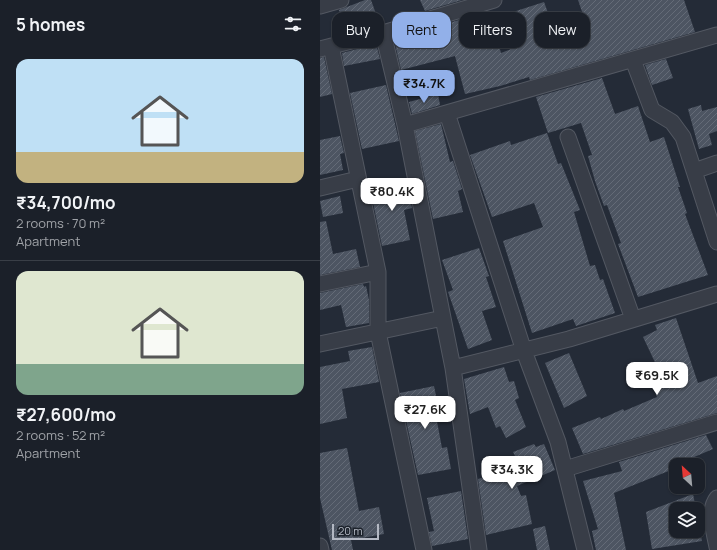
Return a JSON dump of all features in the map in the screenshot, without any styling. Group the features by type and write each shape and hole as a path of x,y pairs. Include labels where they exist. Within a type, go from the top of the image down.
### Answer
{"street":[{"path":"320,6 341,0"},
{"path":"384,33 494,0"},
{"path":"405,125 717,35"},
{"path":"384,37 405,125 453,368 480,550"},
{"path":"325,48 358,179 378,272 378,332 424,550"},
{"path":"632,60 652,110 672,122 678,128 694,170 717,242"},
{"path":"447,113 524,351 558,442 585,550"},
{"path":"568,137 633,319"},
{"path":"694,170 717,163"},
{"path":"320,188 358,179"},
{"path":"320,284 378,272"},
{"path":"453,368 570,339 717,294"},
{"path":"320,344 443,318"},
{"path":"565,469 717,422"},
{"path":"717,498 712,504 711,511 717,547"},
{"path":"320,546 321,550"}],"building":[{"path":"365,0 371,0 375,12 340,12 339,10"},
{"path":"420,0 462,0 425,11"},
{"path":"578,0 684,0 695,32 530,80 529,77 500,86 465,94 455,56 401,70 396,48 451,48 451,22 459,20 459,48 500,48 501,53 514,48 526,48 526,12 513,12 544,2 548,12 534,12 534,48 590,48 590,12 582,12"},
{"path":"361,48 377,48 380,59 344,66 342,53"},
{"path":"324,57 332,94 320,97 320,58"},
{"path":"666,59 673,78 652,85 645,65"},
{"path":"602,78 615,114 638,106 650,142 664,137 680,187 678,187 687,213 685,214 708,275 638,297 618,244 621,243 607,205 604,206 595,181 588,156 592,155 581,123 548,133 536,97"},
{"path":"386,85 399,141 362,149 350,93"},
{"path":"438,94 440,105 412,114 409,102"},
{"path":"701,105 702,111 717,107 717,131 709,134 712,145 699,149 688,109"},
{"path":"441,124 450,162 453,161 462,189 458,191 463,212 433,219 415,131"},
{"path":"547,133 558,164 561,163 580,210 574,212 590,266 595,265 600,280 603,279 615,313 576,326 573,319 532,333 503,241 543,227 534,203 492,217 470,155 510,141 511,145"},
{"path":"340,136 344,153 340,154 343,170 320,175 320,140"},
{"path":"407,180 412,208 404,210 410,240 382,246 370,188"},
{"path":"340,196 343,213 323,217 320,201"},
{"path":"326,221 333,254 356,249 360,267 320,275 320,222"},
{"path":"479,248 489,276 486,277 496,307 482,311 492,340 468,349 448,292 453,290 442,260"},
{"path":"363,284 364,287 366,286 369,300 369,323 346,327 341,305 320,310 320,293"},
{"path":"676,318 698,383 717,376 717,413 583,454 572,428 600,417 601,419 623,409 624,411 657,397 650,379 661,375 643,337 657,330 655,325"},
{"path":"372,347 379,382 342,389 347,418 320,424 320,367 350,361 348,351"},
{"path":"569,353 587,396 564,408 545,363"},
{"path":"504,367 509,382 514,381 519,398 515,400 526,427 506,438 500,426 496,428 488,407 470,414 464,379"},
{"path":"434,386 440,415 436,416 442,448 447,447 451,469 418,475 400,393"},
{"path":"706,435 713,449 692,458 669,458 669,471 614,493 626,550 596,550 592,531 598,529 583,481 622,471 619,462"},
{"path":"534,444 536,447 544,444 555,470 517,486 521,496 526,495 532,524 486,535 478,479 513,468 509,459 515,456 513,452"},
{"path":"347,448 359,511 379,507 384,534 351,540 353,550 332,550 320,498 320,453"},
{"path":"461,491 468,539 432,546 429,532 434,531 427,498"},
{"path":"693,494 695,502 672,502"},
{"path":"669,503 669,538 701,538 702,541 652,549 646,512"},
{"path":"545,526 550,550 537,550 533,529"}]}
